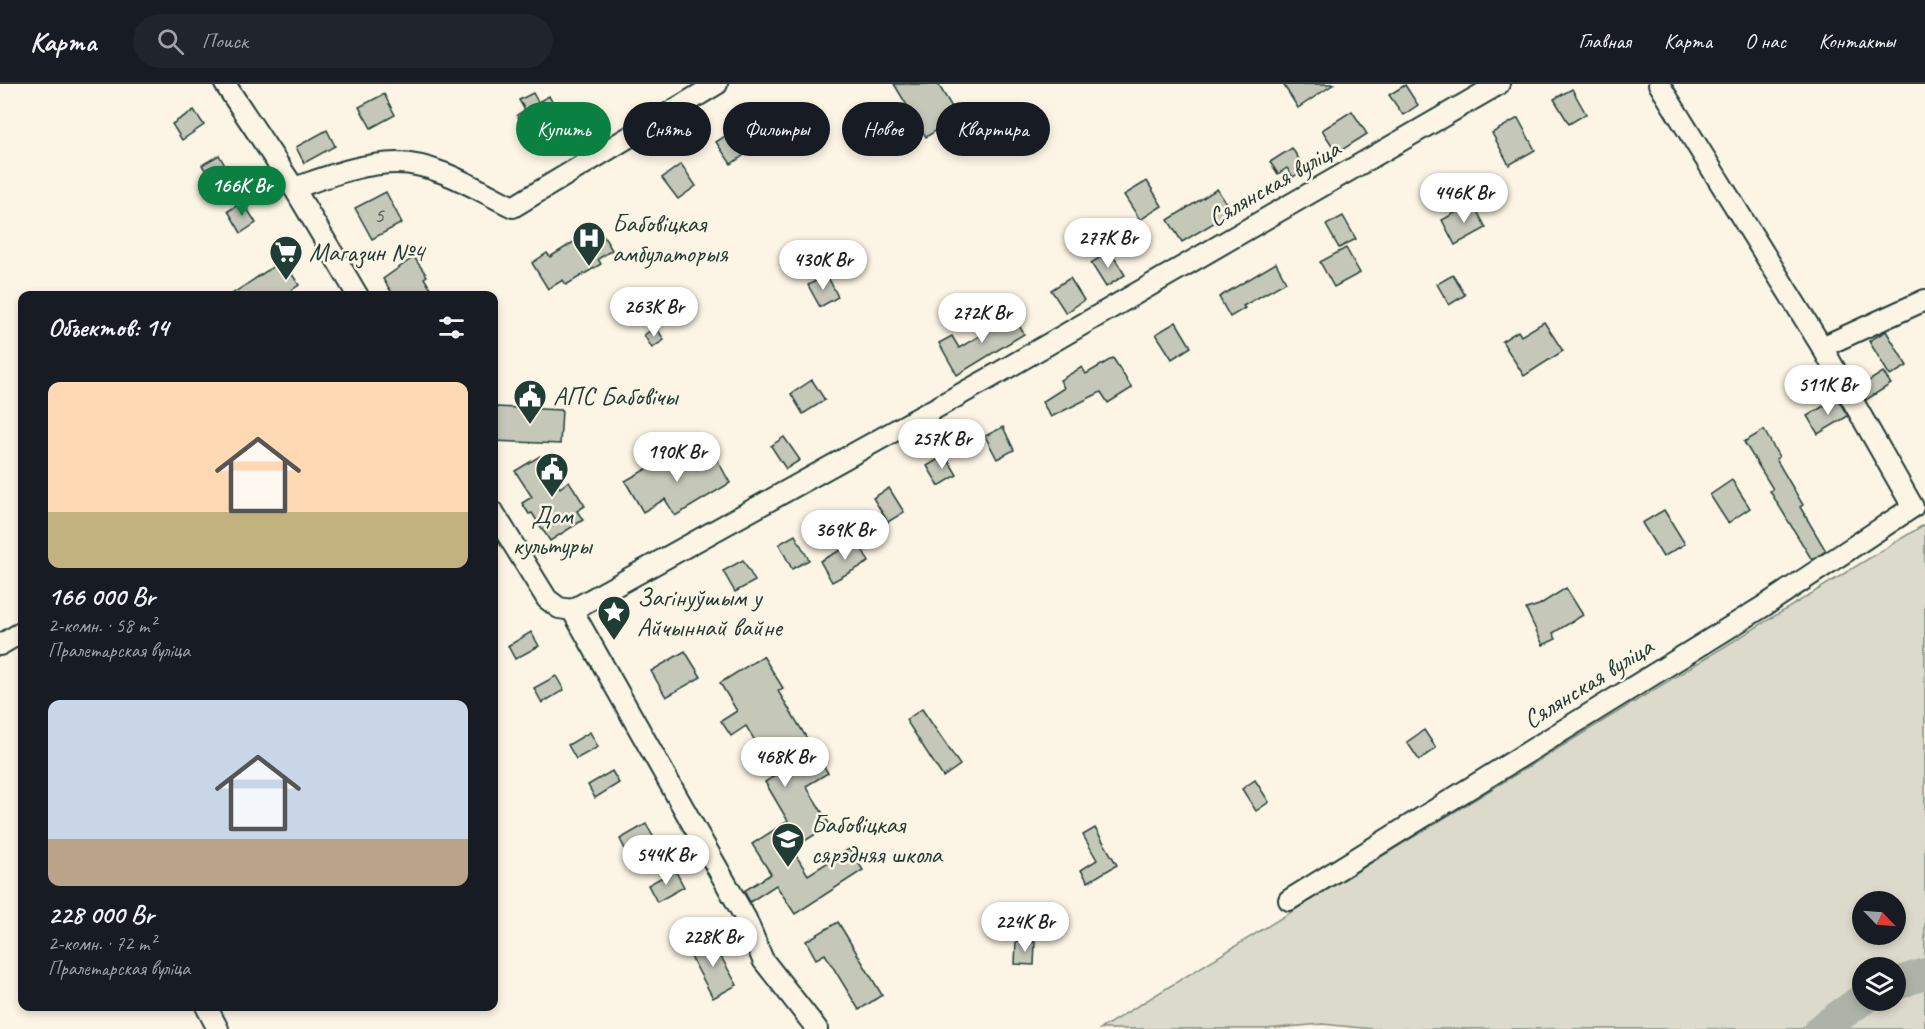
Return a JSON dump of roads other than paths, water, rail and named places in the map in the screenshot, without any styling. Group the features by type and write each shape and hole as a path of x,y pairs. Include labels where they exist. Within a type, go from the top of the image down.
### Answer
{"street":[{"path":"225,84 294,188 355,291"},
{"path":"294,188 349,169 398,163 432,170 513,207 717,84"},
{"name":"Сялянская вуліца","path":"572,610 988,379 1500,84"},
{"path":"1659,84 1822,347 1925,300"},
{"name":"Сялянская вуліца","path":"1289,900 1764,606 1914,507 1822,347"},
{"path":"498,519 547,599 559,608 572,610 746,919 763,960 817,1029"},
{"path":"0,645 18,634"},
{"path":"209,1011 218,1029"}],"waterway":[{"path":"1906,980 1925,974"},
{"path":"1821,1029 1852,1007"}],"place":[{"name":"Бабовіцкая амбулаторыя","path":"589,267"},
{"name":"Магазин №4","path":"286,281"},
{"name":"АПС Бабовічы","path":"530,425"},
{"name":"Дом культуры","path":"552,498"},
{"name":"Загінуўшым у Айчыннай вайне","path":"614,641"},
{"name":"Бабовіцкая сярэдняя школа","path":"788,868"}]}
